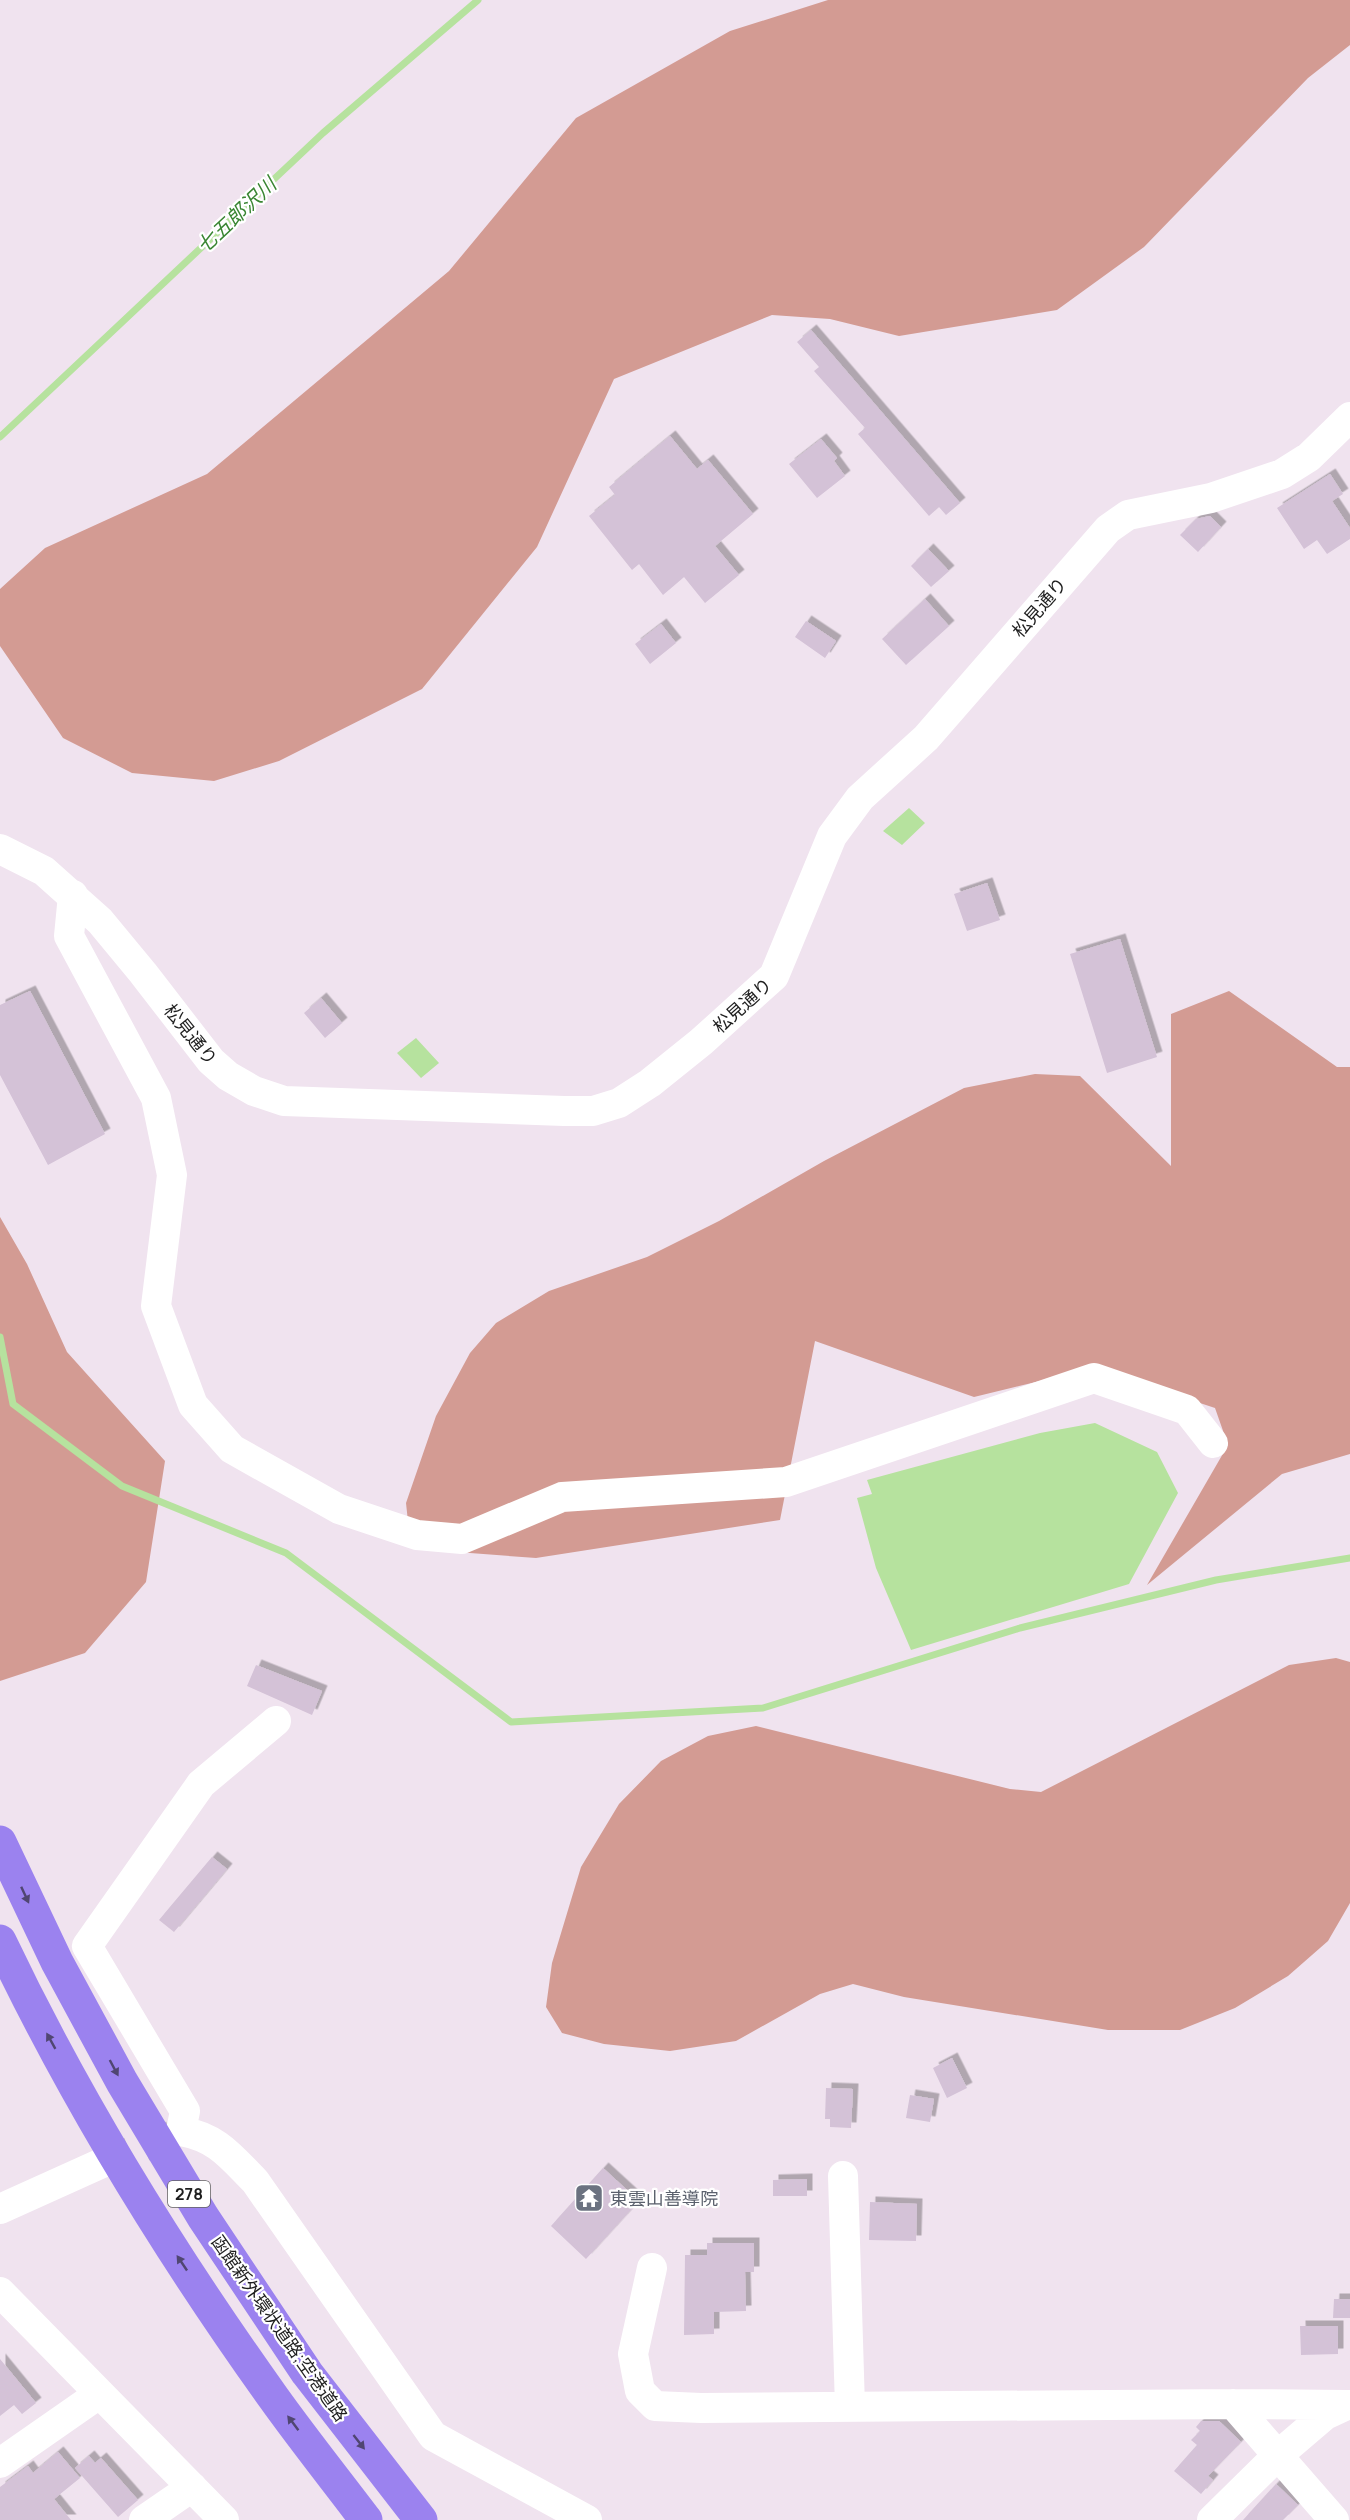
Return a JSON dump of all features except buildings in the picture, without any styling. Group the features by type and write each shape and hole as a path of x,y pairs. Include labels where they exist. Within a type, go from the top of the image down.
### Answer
{"highway":[{"name":"函館新外環状道路;空港道路","path":"0,1842 57,1962 122,2082 203,2217 307,2373 421,2520"},
{"name":"278","path":"0,1941 20,1984 87,2107 168,2242 273,2398 366,2520"}],"street":[{"name":"松見通り","path":"0,849 44,871 73,895 100,921 143,972 211,1061 228,1076 254,1091 284,1101 564,1111 592,1111 619,1103 650,1083 692,1049 774,976 832,836 860,798 926,738 1108,529 1128,515 1211,498 1282,474 1309,457 1350,417"},
{"path":"73,895 69,936 156,1098 172,1176 156,1306 193,1405 232,1449 339,1509 417,1535 462,1539 562,1497 786,1482 1094,1378 1187,1410 1213,1443"},
{"path":"276,1721 201,1785 87,1946 185,2111 181,2132 201,2135 221,2147 255,2181 433,2436 587,2520"},
{"path":"0,2209 102,2163"},
{"path":"843,2176 850,2407"},
{"path":"652,2268 633,2354 640,2391 656,2406 701,2408 1349,2405"},
{"path":"0,2292 224,2520"},
{"path":"0,2463 99,2394"},
{"path":"1233,2404 1334,2520"},
{"path":"1212,2520 1277,2456 1325,2415 1349,2405"},
{"path":"144,2520 192,2487"}],"shaded area":[{"path":"828,0 1350,0 1350,45 1308,78 1144,247 1057,310 899,336 830,319 772,315 614,379 537,547 422,689 279,761 214,781 132,773 63,738 0,646 0,589 45,548 207,474 449,271 576,118 730,31"},
{"path":"909,808 925,823 902,845 883,831"},
{"path":"1229,991 1337,1067 1350,1067 1350,1454 1282,1474 1147,1585 1228,1445 1215,1408 1094,1368 974,1397 815,1341 780,1520 536,1558 430,1550 410,1540 406,1503 436,1416 470,1353 496,1323 549,1291 647,1257 719,1221 824,1161 964,1088 1035,1074 1080,1076 1171,1166 1171,1014"},
{"path":"416,1038 439,1063 421,1078 397,1053"},
{"path":"0,1217 27,1264 67,1352 165,1461 146,1582 85,1653 0,1681"},
{"path":"1095,1423 1157,1452 1178,1493 1129,1584 911,1650 876,1568 857,1498 872,1494 867,1480 1040,1433"},
{"path":"1336,1658 1350,1662 1350,1903 1328,1941 1288,1976 1235,2008 1180,2030 1108,2030 904,1997 853,1984 820,1994 736,2041 670,2051 604,2044 562,2033 546,2007 552,1963 581,1867 619,1804 661,1761 708,1736 756,1726 1010,1789 1041,1792 1289,1665"}],"waterway":[{"name":"七五郎沢川","path":"0,437 323,133 478,0"},
{"path":"0,1337 13,1404 122,1486 286,1553 511,1722 763,1708 1020,1628 1216,1580 1350,1558"}],"tunnel":[{"path":"102,2163 178,2133"}],"place":[{"name":"東雲山善導院","path":"589,2198"}]}
